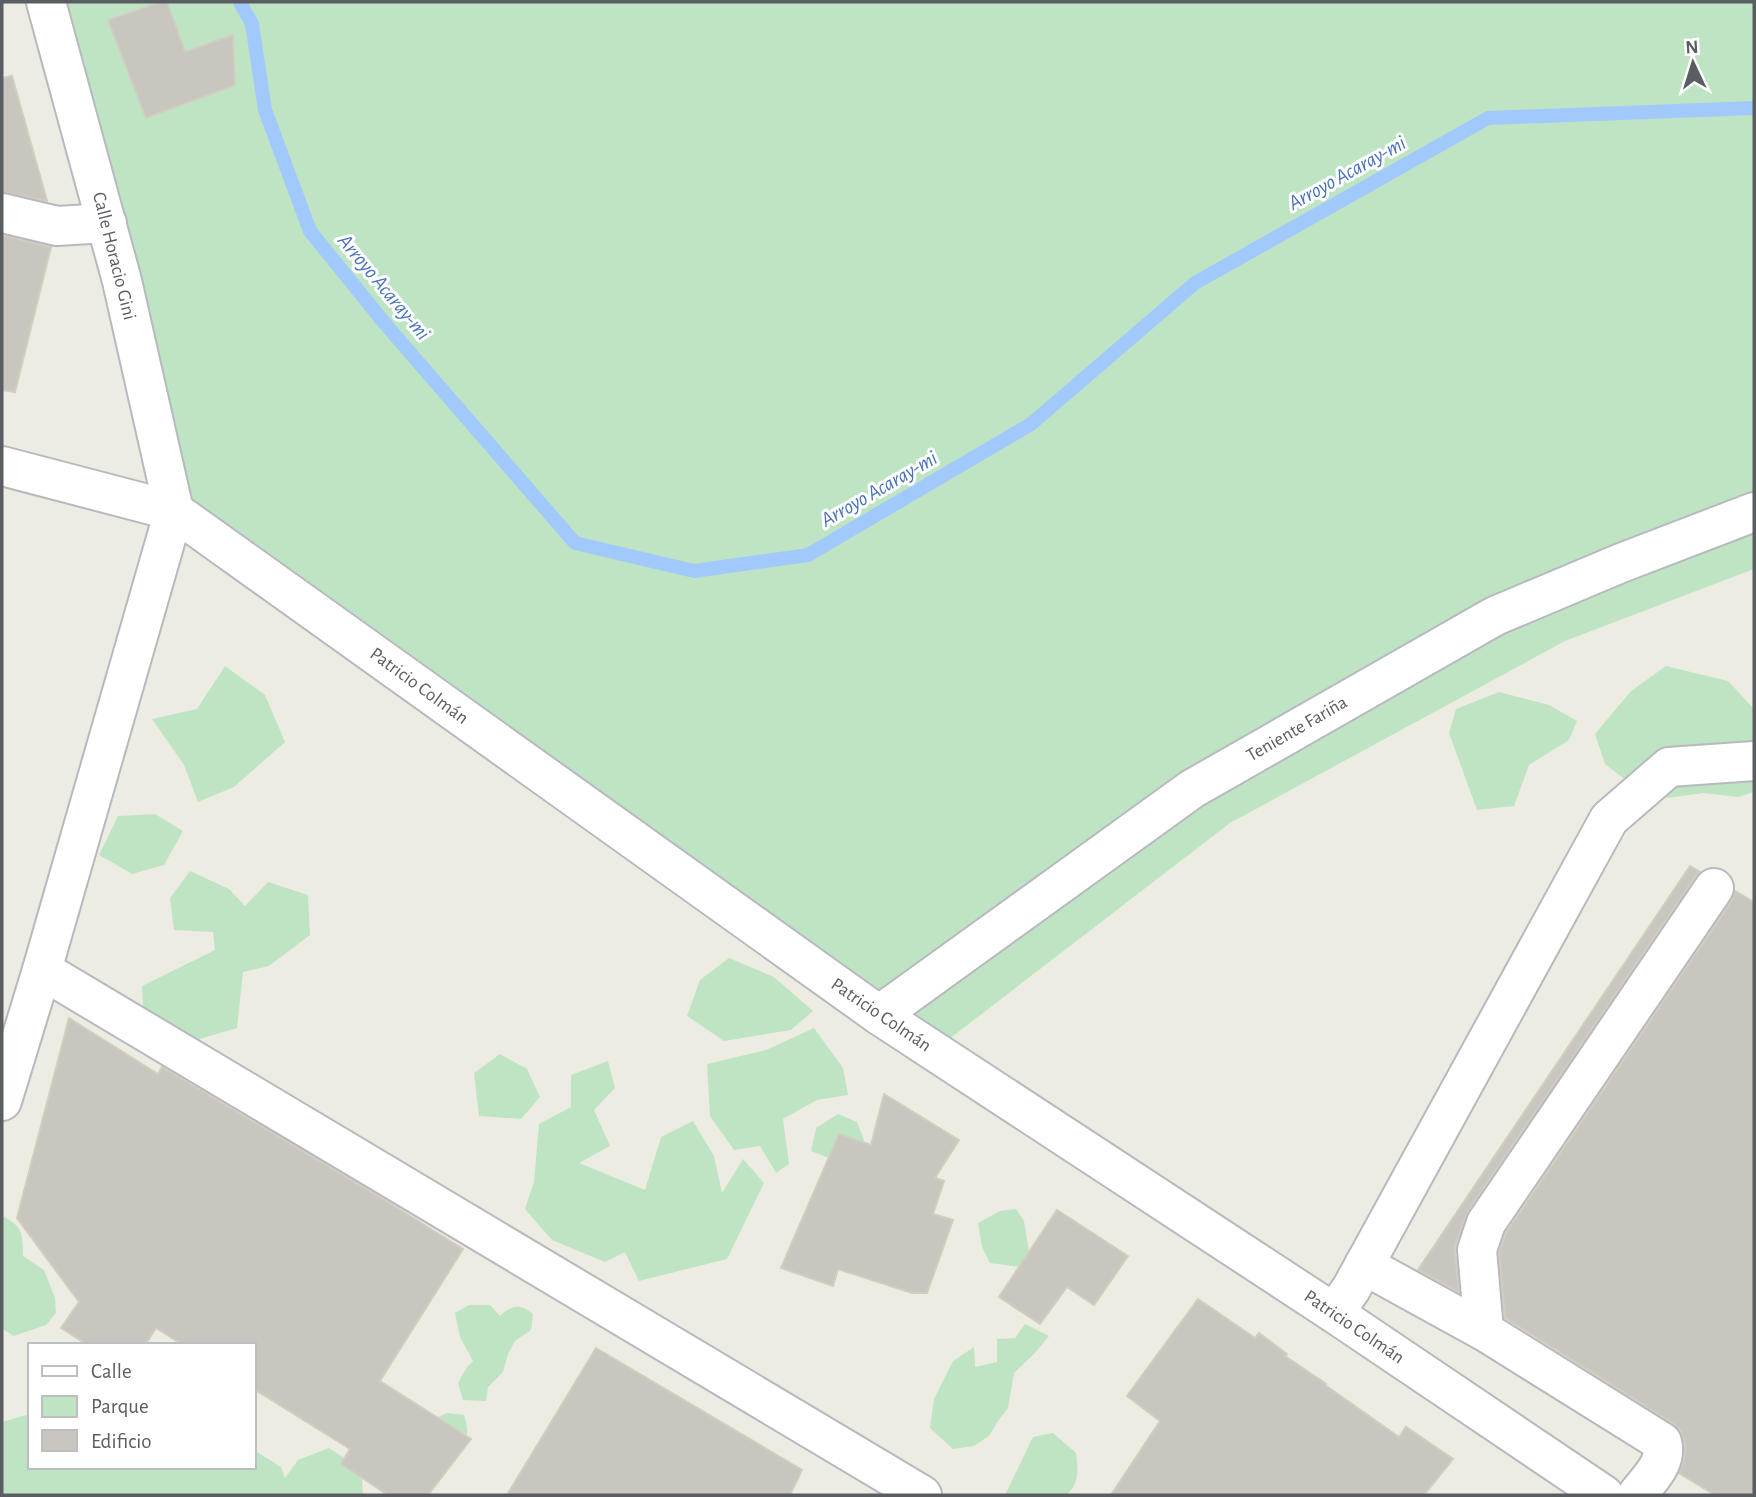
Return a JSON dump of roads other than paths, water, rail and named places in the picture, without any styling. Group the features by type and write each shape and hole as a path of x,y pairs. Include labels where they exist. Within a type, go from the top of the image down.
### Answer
{"street":[{"name":"Calle Horacio Gini","path":"46,2 122,281 174,511"},
{"path":"2,213 57,226 107,223"},
{"path":"2,466 174,511 2,1101"},
{"name":"Patricio Colmán","path":"174,511 879,1015 1334,1313 1604,1495"},
{"name":"Teniente Fariña","path":"879,1015 1192,789 1495,616 1621,563 1754,512"},
{"path":"1334,1313 1351,1289 1609,819 1669,767 1754,761"},
{"path":"1484,1331 1477,1250 1486,1223 1714,888"},
{"path":"42,970 922,1495"},
{"path":"1364,1265 1484,1331 1662,1441 1665,1450 1663,1459 1637,1495"}],"waterway":[{"name":"Arroyo Acaray-mi","path":"240,2 252,24 265,110 310,231 386,325 575,543 694,571 808,555 1031,424 1195,283 1488,118 1754,108"}]}
